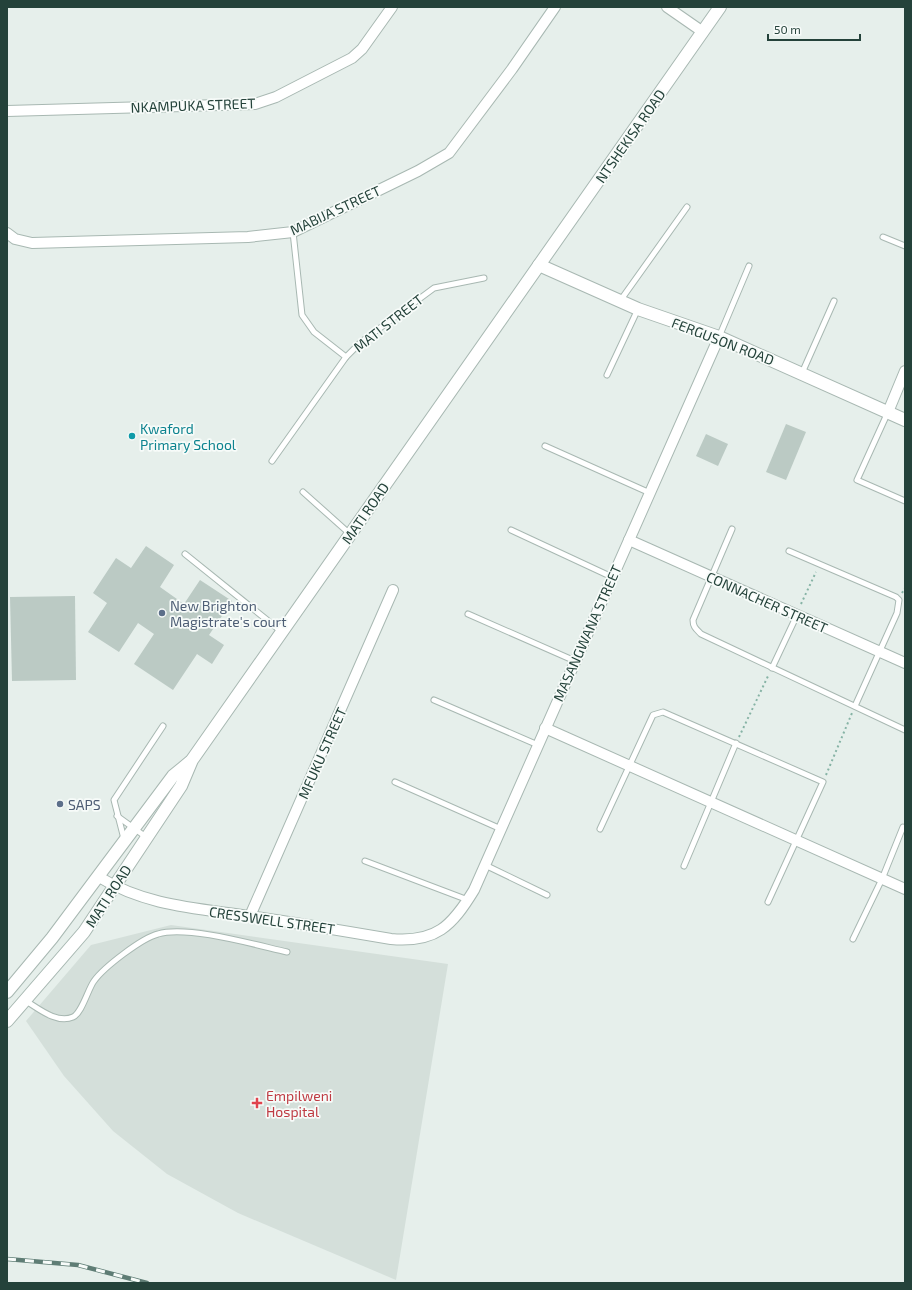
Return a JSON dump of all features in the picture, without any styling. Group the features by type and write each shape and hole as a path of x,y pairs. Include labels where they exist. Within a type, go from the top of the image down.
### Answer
{"street":[{"name":"NKAMPUKA STREET","path":"7,111 255,104 276,97 352,58 362,49 392,7"},
{"name":"MABIJA STREET","path":"9,234 22,242 32,243 248,237 294,232 418,171 448,153 512,70 555,7"},
{"path":"667,7 703,32"},
{"name":"NTSHEKISA ROAD","path":"539,265 720,7"},
{"name":"FERGUSON ROAD","path":"539,265 638,309 719,337 905,420"},
{"name":"MATI ROAD","path":"7,1020 26,1001 84,932 181,786 192,760 539,265"},
{"name":"MASANGWANA STREET","path":"448,925 468,900 485,865 719,337"},
{"path":"888,412 905,371"},
{"name":"CONNACHER STREET","path":"629,540 905,663"},
{"name":"MFUKU STREET","path":"250,916 393,590"},
{"path":"545,728 905,889"},
{"name":"MATI ROAD","path":"7,992 52,938 173,776 192,760"},
{"name":"CRESSWELL STREET","path":"98,877 114,886 146,899 407,940 425,938 448,925"}],"lane":[{"path":"620,301 688,207"},
{"path":"294,232 302,315 314,332 346,357"},
{"path":"883,237 905,246"},
{"path":"719,337 749,266"},
{"name":"MATI STREET","path":"272,461 346,357 361,342 431,290 484,278"},
{"path":"802,373 834,301"},
{"path":"607,375 638,309"},
{"path":"888,412 857,480 905,501"},
{"path":"545,446 650,493"},
{"path":"303,492 350,534"},
{"path":"732,529 693,620 694,627 700,634 905,730"},
{"path":"511,530 612,577"},
{"path":"788,551 898,599 899,606 855,706"},
{"path":"185,554 282,632"},
{"path":"468,614 575,661"},
{"path":"772,668 797,615"},
{"path":"434,700 538,745"},
{"path":"600,829 628,765 650,720 657,713 669,714 736,743 823,782 768,902"},
{"path":"124,841 114,803 115,797 163,726"},
{"path":"684,866 736,743"},
{"path":"395,782 501,829"},
{"path":"117,816 146,837"},
{"path":"853,939 882,879 903,827"},
{"path":"365,861 468,900"},
{"path":"485,865 547,895"},
{"path":"26,1001 50,1016 63,1018 73,1017 79,1012 88,991 98,976 146,939 158,934 178,932 194,933 287,952"}],"path":[{"path":"797,615 819,564"},
{"path":"736,743 772,668"},
{"path":"823,782 855,706"}],"shaded area":[{"name":"Empilweni Hospital","path":"171,925 448,964 396,1280 238,1213 167,1174 113,1131 64,1076 26,1021 91,945"}],"building":[{"path":"786,424 806,432 786,480 766,472"},
{"path":"706,434 728,444 718,466 696,456"},
{"name":"New Brighton Magistrate's court","path":"146,546 174,565 160,587 184,604 200,580 232,601 209,635 224,645 212,664 197,654 173,690 134,664 154,634 138,623 119,652 88,632 107,603 93,593 116,558 131,568"},
{"path":"75,596 76,680 12,681 10,597"}],"railway":[{"path":"7,1259 78,1265 147,1283"}],"place":[{"name":"Kwaford Primary School","path":"132,436"},
{"name":"New Brighton Magistrate's court","path":"162,613"},
{"name":"SAPS","path":"60,804"},
{"name":"Empilweni Hospital","path":"257,1103"}]}
